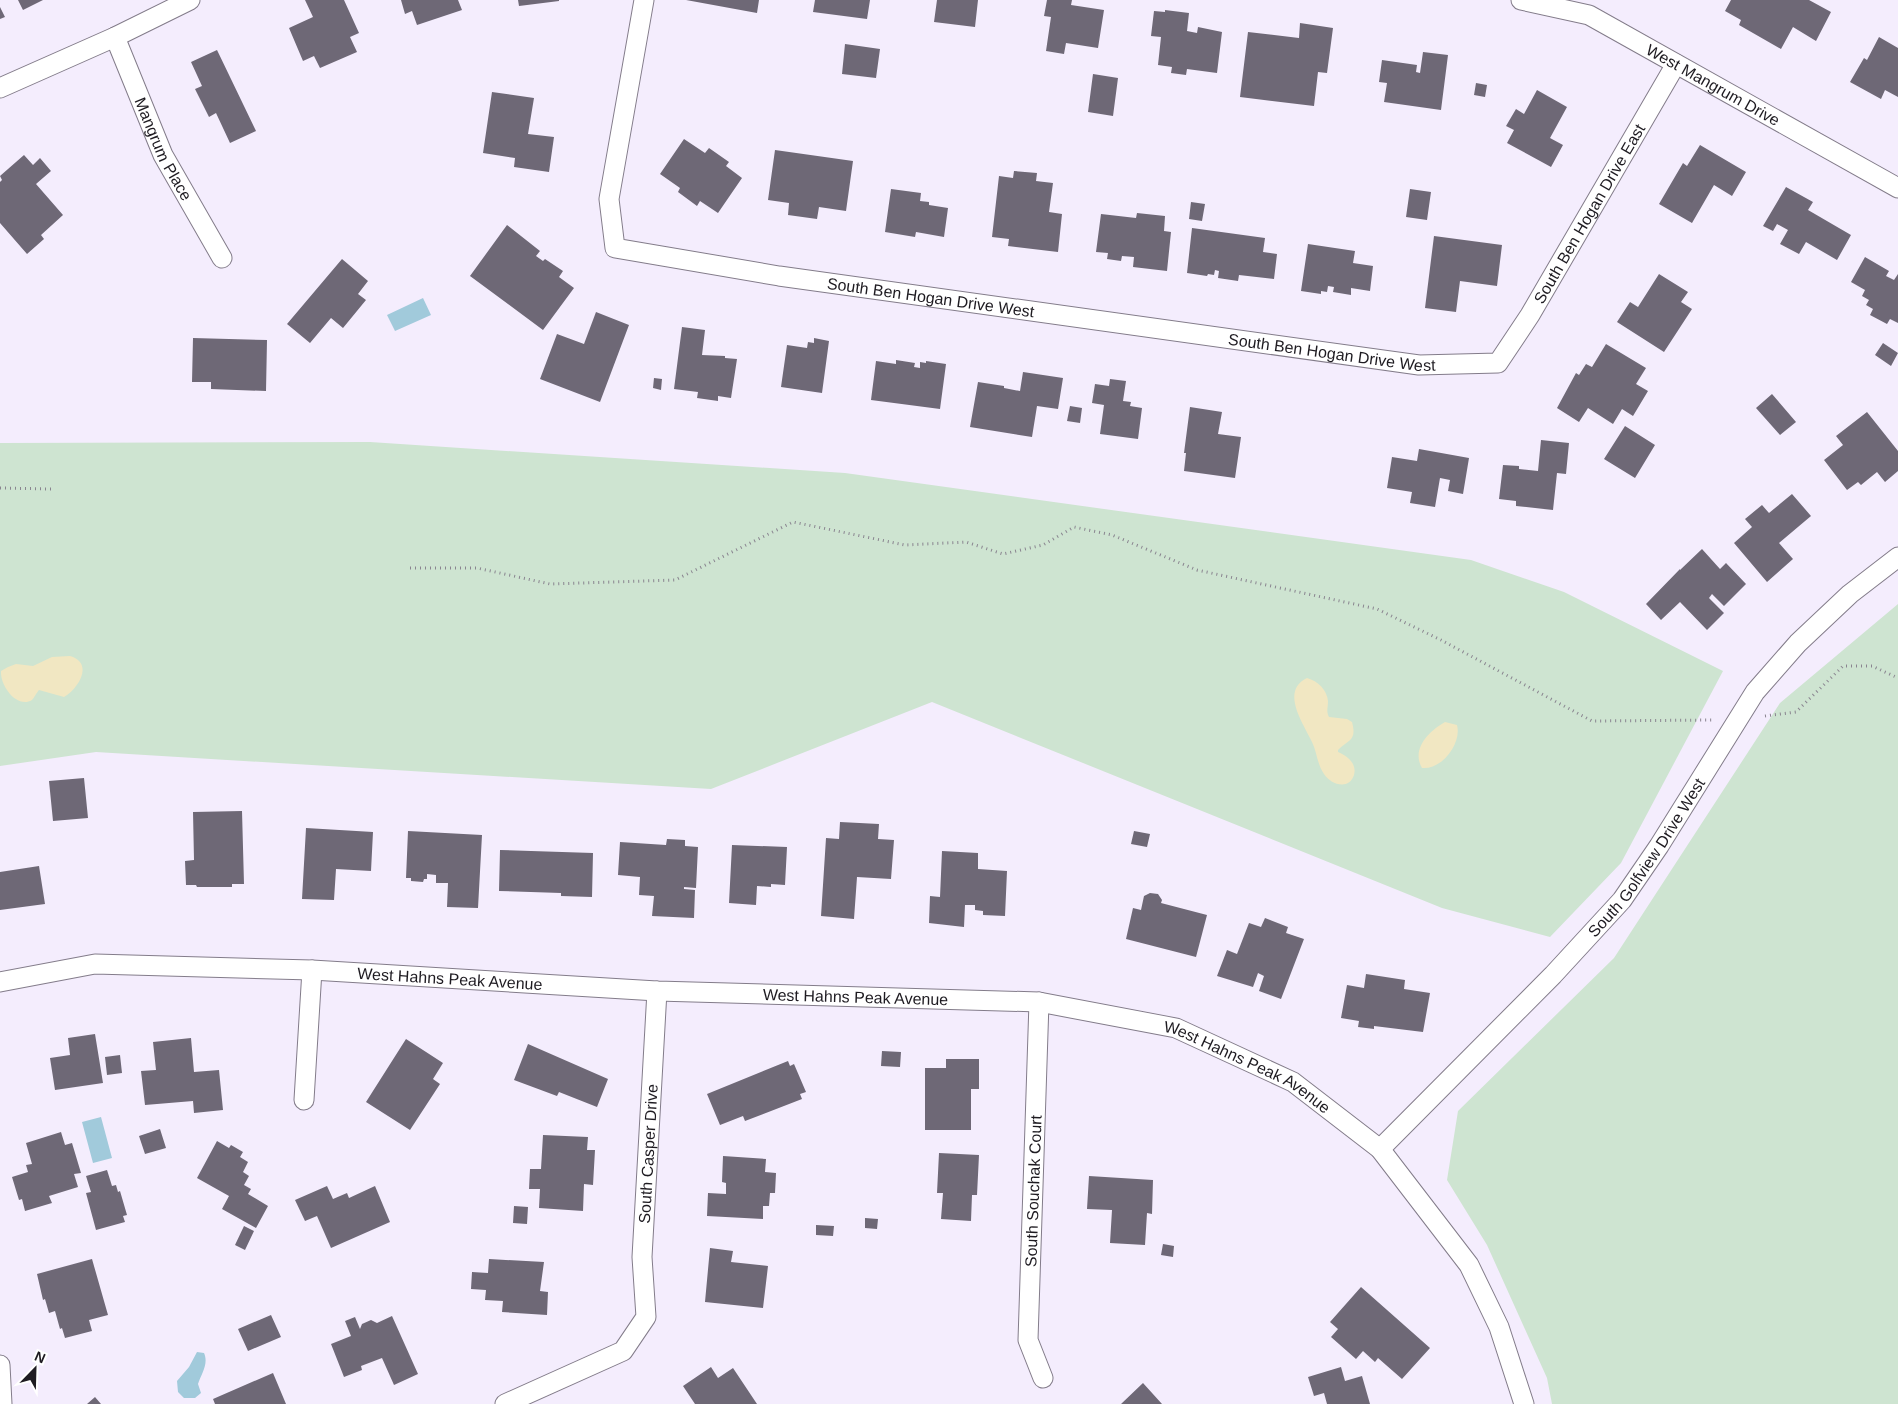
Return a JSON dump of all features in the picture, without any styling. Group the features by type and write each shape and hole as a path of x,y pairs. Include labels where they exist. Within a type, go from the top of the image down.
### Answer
{"street":[{"path":"0,88 115,37 190,0"},
{"name":"South Ben Hogan Drive West","path":"644,0 609,199 615,248 779,276 1419,365 1498,364"},
{"name":"West Mangrum Drive","path":"1521,0 1589,15 1898,188"},
{"name":"Mangrum Place","path":"115,37 163,155 222,258"},
{"name":"South Ben Hogan Drive East","path":"1498,364 1530,315 1676,64"},
{"name":"South Golfview Drive West","path":"1380,1149 1553,975 1622,900 1659,846 1755,692 1798,643 1850,594 1898,557"},
{"name":"West Hahns Peak Avenue","path":"0,982 95,964 312,970 657,991 1039,1002 1176,1028 1293,1082 1380,1149 1469,1265 1499,1327 1524,1404"},
{"path":"304,1100 312,970"},
{"name":"South Casper Drive","path":"505,1404 623,1351 646,1317 642,1257 657,991"},
{"name":"South Souchak Court","path":"1039,1002 1028,1340 1043,1378"},
{"path":"0,1365 2,1404"}],"path":[{"path":"0,488 51,489"},
{"path":"410,568 477,568 550,584 675,580 793,522 905,545 966,542 1003,554 1043,545 1074,527 1112,535 1197,570 1377,609 1442,640 1592,721 1736,720 1796,712 1843,666 1872,666 1898,678"}],"green space":[{"path":"370,442 845,473 1471,560 1564,592 1723,671 1621,863 1550,937 1442,908 932,702 711,789 96,752 0,766 0,443"},
{"path":"1898,604 1898,1404 1552,1404 1547,1378 1487,1245 1447,1180 1458,1111 1614,958 1780,703"}],"sand":[{"path":"70,656 77,659 83,670 82,676 75,688 64,697 39,690 32,700 21,701 15,699 10,694 3,683 1,671 8,667 16,664 33,666 52,657"},
{"path":"1307,678 1318,684 1326,693 1329,717 1347,719 1352,722 1353,736 1338,750 1338,752 1351,761 1354,767 1354,775 1348,783 1335,783 1324,774 1314,746 1299,717 1294,699 1295,691 1299,684"},
{"path":"1445,722 1457,725 1458,732 1453,747 1449,754 1437,765 1422,768 1419,754 1423,741 1433,730"}],"water":[{"path":"423,298 431,315 395,331 387,315"},
{"path":"101,1117 112,1158 93,1163 82,1122"},
{"path":"197,1352 204,1353 206,1361 198,1384 201,1393 195,1398 184,1398 178,1392 177,1381 189,1367"}],"building":[{"path":"18,0 43,0 23,10"},
{"path":"305,0 344,0 359,33 350,37 357,52 320,68 314,56 303,61 289,28 313,17"},
{"path":"401,0 458,0 462,10 417,25 412,11 405,14"},
{"path":"518,0 559,0 559,1 519,6"},
{"path":"686,0 759,0 757,13"},
{"path":"815,0 870,0 867,19 813,12"},
{"path":"937,0 978,0 975,27 934,22"},
{"path":"1047,0 1072,0 1071,5 1104,10 1098,48 1066,43 1064,54 1046,51 1051,17 1044,16"},
{"path":"1731,0 1809,0 1831,12 1816,41 1793,27 1781,49 1739,25 1741,20 1725,11"},
{"path":"0,7 5,17 0,19"},
{"path":"1165,10 1189,13 1187,31 1197,33 1198,27 1222,32 1217,73 1187,69 1186,75 1171,73 1172,67 1158,65 1161,37 1151,36 1154,11 1165,12"},
{"path":"1300,23 1333,28 1327,73 1318,72 1314,106 1240,97 1248,32 1299,38"},
{"path":"1879,37 1898,48 1898,97 1885,90 1881,99 1850,82 1864,58 1867,60"},
{"path":"845,44 880,49 876,78 842,74"},
{"path":"217,50 256,131 230,143 216,113 209,117 195,89 202,86 191,62"},
{"path":"1423,52 1448,55 1441,110 1384,102 1387,83 1379,82 1382,60 1417,65 1416,72 1420,73"},
{"path":"1093,74 1118,78 1113,116 1088,112"},
{"path":"1476,83 1487,85 1485,97 1474,95"},
{"path":"1537,90 1567,107 1550,138 1563,145 1551,167 1507,143 1514,130 1506,126 1516,109 1524,114"},
{"path":"492,92 534,98 528,134 554,137 549,172 514,167 515,158 483,153"},
{"path":"684,139 705,153 709,148 729,162 726,166 742,178 718,213 700,201 697,206 678,192 680,188 660,174"},
{"path":"1700,145 1746,172 1732,196 1714,185 1692,223 1659,204 1683,163 1687,166"},
{"path":"775,150 853,161 846,211 819,207 817,219 788,215 789,203 768,200"},
{"path":"24,155 33,165 40,158 51,171 36,184 63,215 41,235 44,239 27,254 0,223 0,182 2,180 0,176"},
{"path":"1014,171 1037,173 1036,181 1053,183 1049,212 1062,214 1058,252 1008,246 1009,239 992,237 999,176 1013,178"},
{"path":"1786,187 1813,202 1808,210 1851,235 1837,260 1806,242 1799,254 1780,244 1788,230 1777,224 1773,231 1763,226"},
{"path":"891,189 921,193 920,201 929,202 929,205 948,208 944,237 916,232 915,237 885,232"},
{"path":"1410,189 1431,192 1427,220 1406,217"},
{"path":"1191,202 1205,204 1202,221 1189,219"},
{"path":"1137,213 1165,216 1164,231 1171,232 1167,271 1133,267 1134,257 1122,256 1121,261 1107,259 1108,253 1096,252 1101,214 1136,218"},
{"path":"507,225 540,251 536,256 543,261 545,259 563,271 559,277 574,288 543,330 470,276"},
{"path":"1192,228 1265,238 1263,252 1277,254 1274,279 1239,275 1238,281 1218,278 1219,271 1215,270 1214,275 1208,274 1207,276 1187,273"},
{"path":"1434,236 1502,245 1497,286 1460,281 1456,312 1425,308"},
{"path":"1308,244 1355,251 1353,263 1373,266 1370,291 1351,288 1351,295 1333,292 1334,287 1328,286 1327,292 1321,291 1321,294 1301,291"},
{"path":"1865,257 1889,271 1886,276 1894,280 1898,274 1898,323 1890,319 1887,324 1870,315 1873,309 1866,305 1869,300 1862,296 1865,290 1851,282"},
{"path":"342,259 368,281 358,294 366,300 343,328 331,318 310,343 287,324"},
{"path":"1659,274 1688,292 1681,302 1692,309 1664,352 1617,322 1630,302 1638,307"},
{"path":"596,312 629,325 600,402 540,379 557,334 584,344"},
{"path":"682,327 705,330 702,355 725,356 725,358 737,359 731,398 718,396 718,401 697,398 698,392 674,389"},
{"path":"193,338 267,340 266,391 211,389 211,382 192,382"},
{"path":"814,338 829,341 822,393 781,387 787,345 807,348 808,342 814,343"},
{"path":"1883,343 1898,353 1891,366 1875,355"},
{"path":"1606,344 1646,368 1636,384 1648,391 1633,416 1622,409 1613,424 1588,408 1579,422 1557,408 1576,373 1579,375 1586,364 1592,367"},
{"path":"896,360 915,363 914,367 920,368 920,362 926,363 926,361 946,364 940,409 871,400 876,361 896,364"},
{"path":"1023,372 1063,378 1058,409 1037,406 1032,437 970,427 978,382 1004,386 1004,388 1020,391"},
{"path":"654,378 662,379 661,390 653,388"},
{"path":"1110,379 1126,381 1123,401 1131,402 1130,406 1142,408 1138,439 1100,434 1104,405 1092,403 1095,384 1109,386"},
{"path":"1772,394 1796,422 1780,435 1756,408"},
{"path":"1070,406 1082,408 1080,423 1067,421"},
{"path":"1190,407 1222,412 1218,434 1241,437 1235,478 1184,471 1186,453 1184,453"},
{"path":"1867,412 1898,451 1898,471 1885,482 1877,472 1861,485 1858,482 1847,490 1824,460 1843,445 1836,436"},
{"path":"1625,426 1655,445 1635,478 1604,459"},
{"path":"1541,440 1569,443 1566,474 1557,473 1553,510 1516,506 1516,501 1499,499 1503,465 1519,466 1519,469 1538,471"},
{"path":"1419,449 1469,458 1463,494 1448,491 1450,480 1440,478 1435,507 1410,503 1412,492 1387,488 1392,457 1417,461"},
{"path":"1792,494 1811,516 1779,543 1793,559 1767,582 1734,543 1752,527 1745,519 1762,505 1769,513"},
{"path":"1702,549 1720,569 1726,563 1746,584 1724,606 1712,594 1709,598 1724,613 1707,630 1680,602 1661,620 1646,604"},
{"path":"84,778 88,818 53,821 49,781"},
{"path":"242,811 244,884 232,884 232,887 197,887 196,885 186,885 185,861 194,860 193,812"},
{"path":"840,822 879,824 878,839 894,840 891,879 857,877 854,919 821,916 826,838 839,839"},
{"path":"306,828 373,832 371,871 336,869 334,900 302,899"},
{"path":"408,831 482,835 478,908 447,907 448,883 436,883 436,875 427,874 427,879 424,879 423,882 411,881 411,878 406,878"},
{"path":"1134,831 1150,834 1147,847 1131,844"},
{"path":"667,839 685,840 685,846 698,847 696,888 684,887 684,889 695,890 694,918 652,916 654,896 639,895 640,877 618,875 620,842 666,845"},
{"path":"732,845 787,847 785,885 757,886 756,905 729,903"},
{"path":"500,850 593,853 592,897 561,896 561,893 499,891"},
{"path":"942,851 978,853 978,869 1007,871 1005,916 983,915 983,911 975,910 975,905 965,905 964,927 929,923 930,896 940,897"},
{"path":"39,866 45,904 0,910 0,872"},
{"path":"1150,893 1158,894 1162,900 1161,903 1207,915 1196,957 1126,939 1133,908 1141,910 1144,896"},
{"path":"1265,918 1288,927 1286,933 1304,939 1281,999 1259,991 1264,976 1258,973 1253,987 1217,976 1227,950 1237,954 1249,923 1261,927"},
{"path":"1366,974 1405,980 1404,989 1430,993 1423,1032 1374,1026 1374,1029 1358,1027 1359,1021 1341,1018 1347,985 1364,988"},
{"path":"95,1034 103,1083 55,1090 50,1058 70,1055 68,1038"},
{"path":"191,1038 194,1072 219,1070 223,1110 194,1113 193,1101 145,1105 141,1071 156,1070 153,1042"},
{"path":"406,1039 443,1063 433,1079 440,1084 410,1130 366,1102"},
{"path":"528,1044 608,1079 597,1107 559,1092 557,1096 514,1080"},
{"path":"882,1051 901,1052 900,1067 881,1066"},
{"path":"120,1055 122,1073 107,1075 105,1057"},
{"path":"946,1059 979,1059 979,1089 971,1089 971,1130 925,1130 925,1068 946,1068"},
{"path":"788,1061 790,1066 794,1064 806,1092 800,1094 802,1099 745,1121 743,1116 720,1125 707,1094"},
{"path":"160,1129 166,1148 145,1154 139,1136"},
{"path":"61,1132 65,1145 72,1143 81,1173 74,1174 78,1187 49,1196 52,1203 25,1211 22,1199 19,1200 12,1177 28,1172 26,1165 32,1164 26,1143"},
{"path":"543,1135 588,1137 587,1150 595,1150 593,1185 584,1184 583,1211 539,1208 540,1189 529,1189 530,1169 541,1169"},
{"path":"217,1141 229,1148 231,1145 243,1152 240,1157 248,1162 243,1172 249,1176 244,1185 251,1189 248,1194 268,1206 256,1228 222,1209 229,1196 197,1178"},
{"path":"939,1153 979,1155 977,1195 972,1195 971,1221 941,1219 943,1193 937,1193"},
{"path":"723,1156 766,1159 765,1172 776,1173 775,1193 770,1193 769,1206 763,1206 763,1219 707,1216 708,1193 726,1194 726,1183 722,1182"},
{"path":"107,1170 112,1186 116,1185 118,1192 120,1191 127,1215 123,1216 125,1222 96,1230 86,1193 91,1192 86,1176"},
{"path":"1089,1176 1153,1180 1152,1214 1147,1213 1145,1245 1110,1243 1112,1210 1087,1209"},
{"path":"327,1186 333,1199 347,1193 349,1198 375,1186 390,1222 331,1248 317,1216 305,1221 295,1200"},
{"path":"514,1206 528,1207 527,1224 513,1223"},
{"path":"865,1218 878,1219 877,1229 865,1228"},
{"path":"816,1225 834,1226 833,1236 816,1235"},
{"path":"244,1226 254,1231 245,1250 235,1245"},
{"path":"1163,1244 1174,1246 1173,1257 1161,1255"},
{"path":"710,1248 733,1251 731,1262 768,1266 763,1308 705,1302"},
{"path":"92,1259 108,1315 89,1320 92,1331 65,1338 62,1328 60,1329 55,1311 49,1313 45,1299 43,1300 37,1274"},
{"path":"489,1259 544,1262 540,1291 548,1292 547,1315 502,1312 503,1301 485,1300 486,1290 471,1289 472,1272 488,1273"},
{"path":"1361,1287 1430,1348 1402,1379 1378,1358 1375,1362 1363,1351 1356,1359 1331,1337 1338,1329 1330,1322"},
{"path":"271,1315 281,1337 248,1351 238,1329"},
{"path":"392,1316 418,1374 394,1385 382,1358 361,1366 362,1370 344,1377 331,1344 351,1336 345,1321 355,1317 360,1329 362,1324 371,1320 377,1323"},
{"path":"711,1367 718,1378 733,1368 757,1404 695,1404 683,1386"},
{"path":"1341,1367 1345,1381 1362,1376 1370,1404 1327,1404 1324,1393 1314,1396 1308,1377"},
{"path":"273,1373 286,1404 215,1404 213,1399"},
{"path":"1143,1383 1162,1404 1121,1404"},
{"path":"95,1397 101,1404 87,1404"}]}
